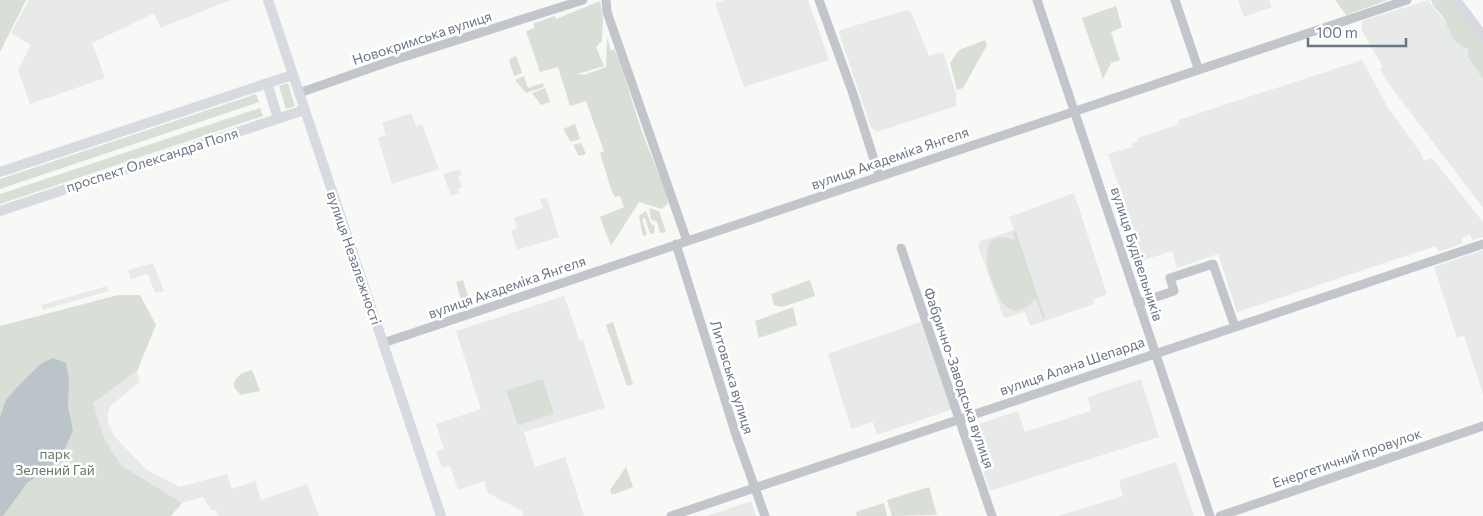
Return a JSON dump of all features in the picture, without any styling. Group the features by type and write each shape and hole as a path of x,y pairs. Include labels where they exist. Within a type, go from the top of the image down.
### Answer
{"main road":[{"name":"вулиця Незалежності","path":"268,0 441,516"},
{"path":"1456,0 1483,36"},
{"path":"0,172 292,75"},
{"path":"267,83 278,118"},
{"name":"проспект Олександра Поля","path":"0,210 304,110"}],"street":[{"name":"Новокримська вулиця","path":"299,93 388,62 582,0"},
{"path":"606,0 608,12 687,241"},
{"path":"819,0 850,83 879,175"},
{"name":"вулиця Будівельників","path":"1037,0 1210,516"},
{"path":"1175,0 1198,68"},
{"name":"вулиця Академіка Янгеля","path":"383,343 1198,68 1408,0"},
{"name":"Литовська вулиця","path":"676,244 754,488 765,516"},
{"name":"вулиця Алана Шепарда","path":"671,516 1483,244"},
{"name":"Фабрично-Заводська вулиця","path":"901,248 992,516"},
{"path":"1138,303 1174,291 1170,278 1213,264 1235,327"},
{"name":"Енергетичний провулок","path":"1220,516 1483,426"}],"shaded area":[{"path":"29,0 231,0 161,28 154,13 86,46 93,44 105,78 30,104 18,70 31,45 11,33"},
{"path":"725,0 808,0 829,60 744,87 715,3"},
{"path":"1238,0 1269,0 1272,7 1244,17"},
{"path":"1428,0 1483,71 1483,208 1388,83 1380,69 1383,67 1362,31 1362,21"},
{"path":"907,10 911,12 929,56 943,52 956,93 956,106 877,132 871,128 839,33 840,30"},
{"path":"1362,60 1387,106 1420,152 1424,161 1432,158 1483,222 1483,237 1472,240 1470,234 1461,238 1463,243 1439,252 1436,246 1237,312 1218,254 1177,268 1172,251 1144,260 1108,154 1133,147 1132,143 1138,141 1137,138 1179,124 1178,120"},
{"path":"411,113 416,126 422,124 439,169 392,184 378,138 386,135 382,123"},
{"path":"460,169 462,175 458,176 462,187 458,189 459,193 451,196 443,174"},
{"path":"1074,193 1107,294 1093,300 1094,304 1030,326 1025,312 1004,318 978,246 980,241 1014,230 1009,217"},
{"path":"547,198 559,237 517,250 511,231 517,228 514,218 543,208 540,199"},
{"path":"1483,250 1483,394 1464,336 1457,338 1434,267"},
{"path":"153,263 164,291 155,293 148,274 131,279 128,270"},
{"path":"107,286 109,291 43,310 41,305"},
{"path":"564,296 580,341 583,340 605,408 524,432 535,467 565,457 584,516 523,516 522,511 488,493 484,481 458,490 450,466 442,468 436,452 444,449 436,424 481,409 456,331"},
{"path":"923,321 953,409 877,435 873,422 851,429 828,354"},
{"path":"53,358 66,363 69,380 68,407 73,430 64,451 53,465 27,483 3,516 0,516 0,417 6,400 23,381 42,363"},
{"path":"137,371 140,382 110,406 108,423 115,437 147,470 180,487 227,474 232,489 255,481 261,500 307,484 319,516 219,516 216,510 212,511 203,497 182,503 121,465 105,440 92,403"},
{"path":"1141,379 1159,437 990,491 969,427 1018,411 1025,432 1091,411 1088,397"},
{"path":"1176,462 1194,516 1058,516 1123,496 1119,480"},
{"path":"751,501 756,516 707,516"}],"green space":[{"path":"0,0 26,0 0,52"},
{"path":"1335,0 1388,0 1346,15"},
{"path":"1431,0 1459,0 1483,33 1483,79 1468,57 1468,49 1455,41"},
{"path":"600,1 603,17 602,41 596,47 604,66 577,74 584,75 606,67 607,37 611,51 614,49 619,60 642,132 666,193 668,203 662,209 639,202 611,246 600,217 624,207 620,196 615,197 612,192 600,153 604,151 586,101 570,106 558,67 540,72 526,31 534,28 534,23 555,16 556,19"},
{"path":"1116,6 1122,27 1111,32 1120,60 1111,63 1103,79 1082,18"},
{"path":"985,40 987,45 963,88 957,90 950,63 959,50"},
{"path":"516,55 522,73 514,76 509,60"},
{"path":"524,76 528,88 543,83 544,87 526,93 515,80"},
{"path":"288,83 295,106 286,109 279,86"},
{"path":"545,88 550,102 541,105 532,93"},
{"path":"256,94 259,102 0,189 0,179"},
{"path":"260,108 263,116 0,204 0,194"},
{"path":"575,124 580,139 571,142 563,129"},
{"path":"581,143 586,154 579,156 573,145"},
{"path":"649,208 659,211 666,232 660,233 657,222 651,219"},
{"path":"646,211 651,224 655,226 654,233 650,234 645,218 642,219 647,235 643,236 639,216"},
{"path":"1016,231 1045,318 1043,319 1036,298 1022,309 1010,309 1001,300 992,282 987,260 987,250 990,243 999,237 1015,240 1013,232"},
{"path":"463,280 469,300 462,303 456,282"},
{"path":"810,280 815,296 782,307 774,305 771,294"},
{"name":"парк Зелений Гай","path":"118,295 140,295 156,325 137,371 93,403 105,440 121,465 182,503 171,516 0,516 0,326"},
{"path":"793,307 797,325 759,338 755,321"},
{"path":"613,322 633,384 627,386 606,325"},
{"path":"252,370 260,391 241,395 234,387 234,383 237,377"},
{"path":"543,379 554,414 518,425 506,390"},
{"path":"626,467 633,487 612,495 610,490"},
{"path":"929,487 937,515 892,516 887,500"},
{"path":"884,503 887,516 857,516 856,512"}]}
